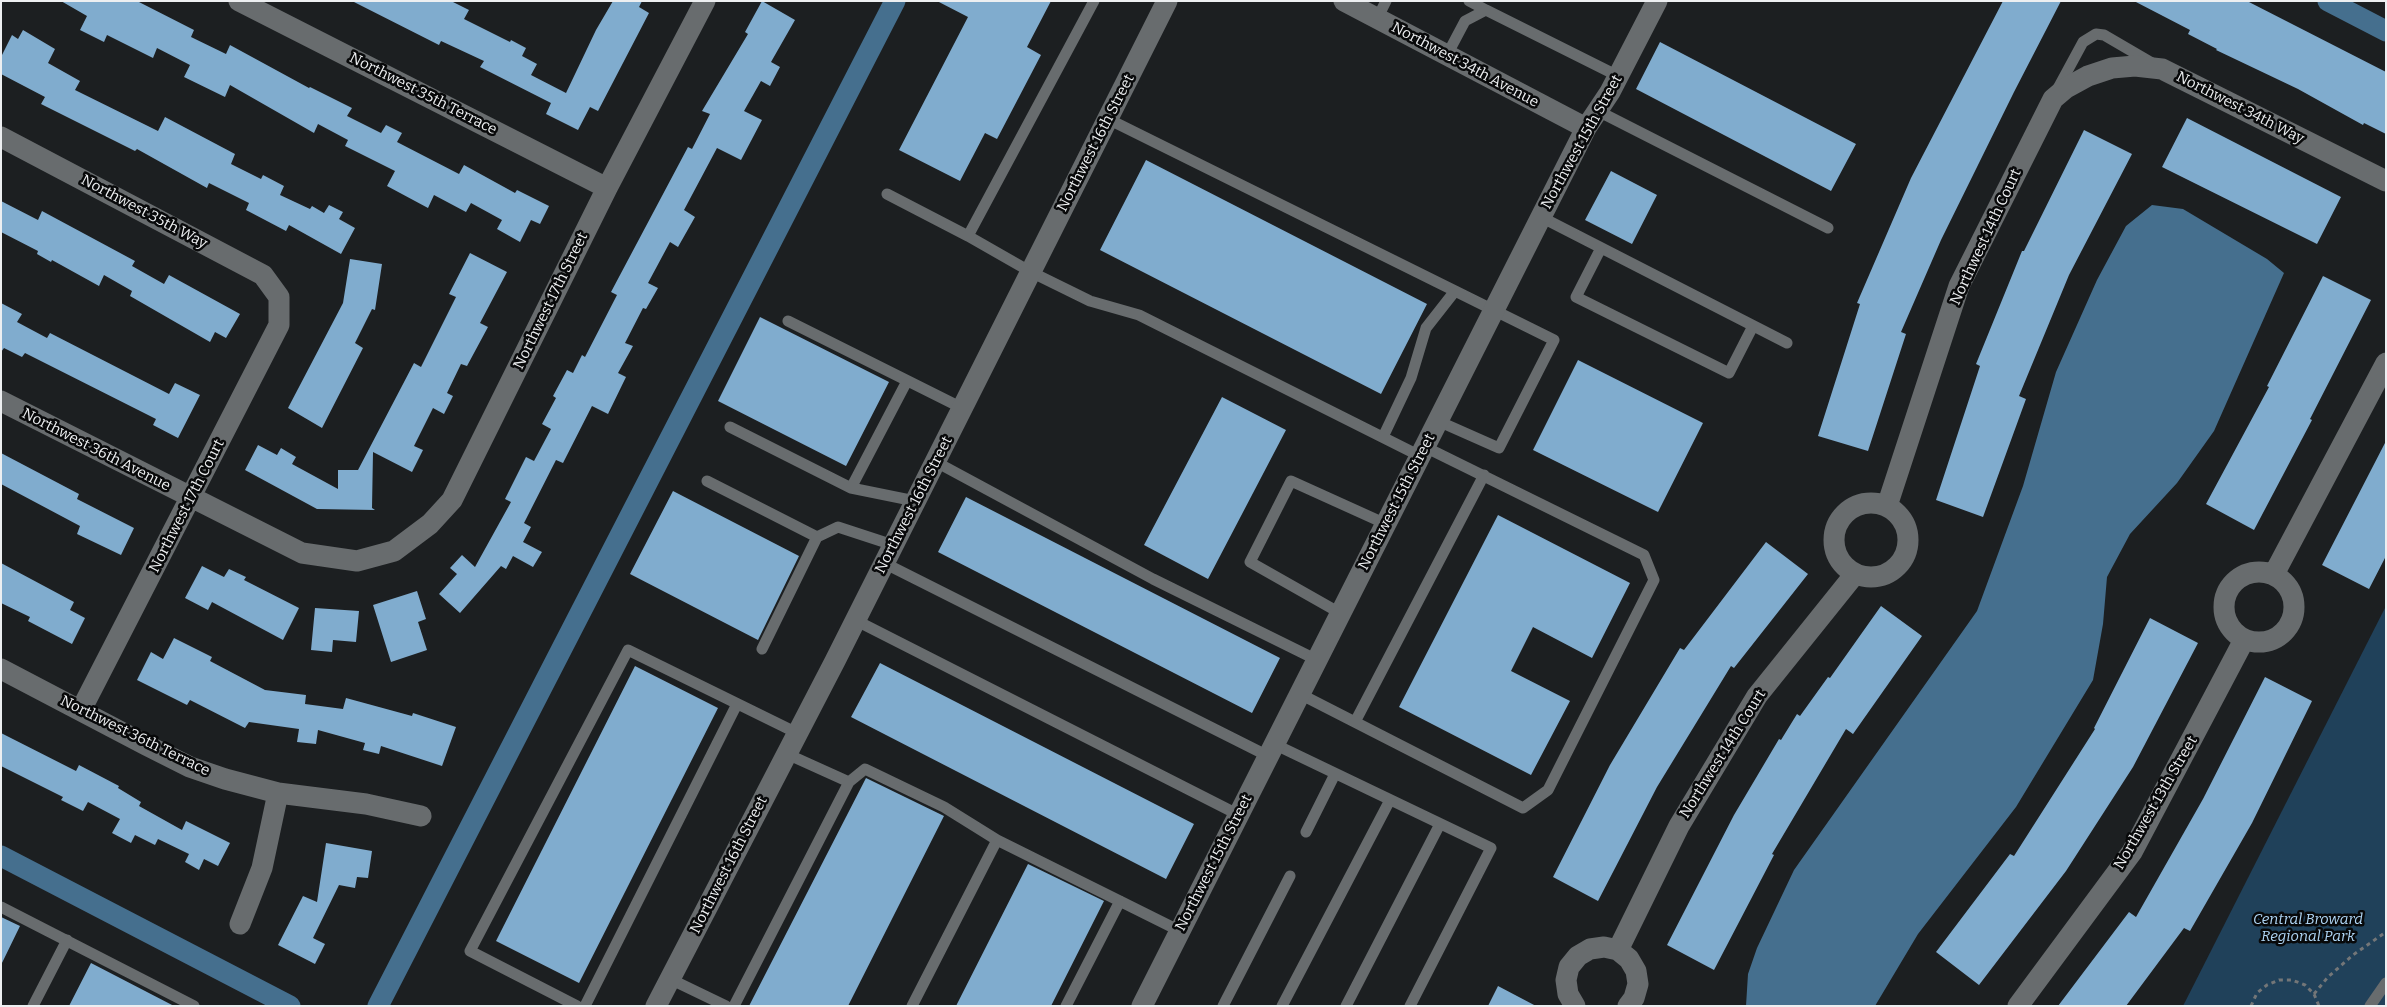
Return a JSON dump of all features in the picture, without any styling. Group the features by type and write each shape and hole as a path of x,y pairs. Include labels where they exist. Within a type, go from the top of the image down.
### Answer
{"street":[{"name":"Northwest 35th Terrace","path":"239,1 608,188"},
{"name":"Northwest 17th Street","path":"357,561 394,551 430,524 452,500 608,188 705,1"},
{"name":"Northwest 16th Street","path":"656,1006 916,502 1167,1"},
{"name":"Northwest 34th Avenue","path":"1344,1 1381,10 1447,55 1592,120"},
{"name":"Northwest 15th Street","path":"1142,1006 1541,218 1657,1"},
{"name":"Northwest 34th Way","path":"2088,76 2112,68 2135,66 2162,69 2384,181"},
{"name":"Northwest 14th Court","path":"1887,506 1959,286 2053,99 2066,88 2088,76"},
{"name":"Northwest 35th Way","path":"1,137 264,275 279,297"},
{"name":"Northwest 17th Court","path":"81,710 279,325 279,297"},
{"path":"2274,574 2386,363"},
{"name":"Northwest 36th Avenue","path":"1,401 302,553 357,561"},
{"path":"1872,502 1887,506 1899,514 1906,527 1908,542 1905,556 1896,567 1883,575 1869,577 1854,574 1843,565 1836,552 1833,538 1837,524 1846,512 1858,504 1872,502"},
{"path":"2260,571 2274,574 2285,583 2293,595 2295,608 2292,622 2284,634 2272,641 2258,643 2244,640 2233,632 2226,620 2223,606 2226,592 2235,581 2247,574 2260,571"},
{"name":"Northwest 14th Court","path":"1618,950 1678,826 1757,696 1854,574"},
{"name":"Northwest 13th Street","path":"2018,1006 2132,852 2244,640"},
{"name":"Northwest 36th Terrace","path":"1,669 190,766 225,779 278,794 382,807 421,816"},
{"path":"240,924 262,868 278,794"},
{"path":"1575,1006 1568,994 1566,980 1570,967 1578,956 1590,949 1604,946 1618,950 1629,959 1636,971 1638,984 1634,998 1628,1006"}],"lane":[{"path":"968,236 1094,1"},
{"path":"1469,1 1618,76"},
{"path":"1447,55 1465,21 1486,10"},
{"path":"2053,99 2083,42 2096,34 2104,35 2162,69"},
{"path":"1108,119 1554,340 1499,448 1438,421"},
{"path":"1592,120 1828,228"},
{"path":"887,194 968,236 1031,272 1090,301 1139,315 1383,438 1484,475 1644,555 1654,580 1548,790 1523,808 1300,694"},
{"path":"1541,218 1787,343"},
{"path":"1601,248 1576,297 1729,373 1753,326"},
{"path":"1383,438 1411,378 1426,328 1455,291"},
{"path":"788,321 962,408"},
{"path":"851,488 907,381"},
{"path":"730,427 851,488 916,502"},
{"path":"936,462 1153,579 1317,660"},
{"path":"1355,722 1484,475"},
{"path":"1340,613 1250,562 1291,480 1386,524"},
{"path":"707,481 818,537"},
{"path":"762,649 818,537 838,527 1271,750 1335,774 1491,848 1410,1006"},
{"path":"855,620 1239,815"},
{"path":"577,1006 470,951 628,650 797,733"},
{"path":"585,1006 737,704"},
{"path":"787,754 848,782"},
{"path":"734,1006 848,782 865,768 944,808 998,840 1180,931"},
{"path":"1306,832 1335,774"},
{"path":"1282,1006 1390,800"},
{"path":"1346,1006 1440,824"},
{"path":"912,1006 998,840"},
{"path":"1223,1006 1290,876"},
{"path":"1066,1006 1120,901"},
{"path":"1,907 194,1006"},
{"path":"33,1006 67,940"},
{"path":"670,979 726,1006"},
{"path":"2370,1006 2386,983"}],"path":[{"path":"2314,994 2328,977 2353,955 2386,932"},
{"path":"2251,1006 2257,993 2267,984 2280,980 2292,980 2305,985 2314,994 2319,1006"}],"green space":[{"name":"Central Broward Regional Park","path":"2386,606 2386,1006 2183,1006"}],"shaded area":[{"path":"2152,205 2183,209 2267,259 2284,273 2214,431 2177,483 2130,534 2107,577 2103,624 2093,680 2016,807 1918,934 1875,1006 1746,1006 1748,974 1757,948 1794,870 1977,611 2023,486 2056,372 2097,280 2126,226"}],"building":[{"path":"61,1 137,1 194,30 191,37 226,54 230,45 309,88 352,108 347,116 381,133 386,125 402,133 397,142 459,174 464,165 515,193 517,190 549,206 540,224 531,220 520,242 497,229 502,220 471,203 466,212 434,195 428,208 387,186 395,171 345,146 348,140 318,124 314,133 230,85 225,97 184,77 190,65 157,48 153,58 107,35 104,42 80,30 87,16"},
{"path":"352,1 451,1 469,10 464,19 526,48 522,56 537,64 531,75 566,93 596,30 613,1 642,1 639,7 649,13 598,111 590,107 578,130 546,114 551,103 480,67 484,61 441,41 439,45"},
{"path":"762,1 795,20 771,62 780,67 770,86 761,81 744,111 762,120 741,160 717,148 684,210 695,217 678,247 670,242 648,283 658,288 646,309 643,308 625,343 633,346 618,373 626,377 608,414 592,406 563,463 556,460 524,523 531,527 523,542 542,552 533,567 513,556 506,569 501,566 460,613 439,594 457,574 450,568 462,555 475,567 511,502 505,499 526,457 534,461 551,429 542,424 556,398 553,396 567,370 573,373 582,355 585,357 617,295 611,292 688,147 692,149 710,114 702,111 748,34 745,32"},
{"path":"937,1 1051,1 1027,47 1041,55 997,139 985,133 960,181 899,150 968,17"},
{"path":"2003,1 2061,1 1941,240 1901,332 1906,334 1868,451 1818,436 1860,304 1857,303 1911,178"},
{"path":"2134,1 2247,1 2386,72 2386,134 2364,123 2363,125 2298,89 2216,50 2188,34 2190,30"},
{"path":"23,30 55,49 48,63 80,81 75,90 158,131 165,117 235,154 231,164 261,179 263,175 284,186 280,195 310,209 312,206 324,213 329,205 343,212 339,219 355,228 341,254 289,225 286,231 246,210 249,203 209,183 207,188 137,149 135,151 41,104 45,97 1,74 1,57 12,35 18,39"},
{"path":"1660,42 1856,144 1831,191 1636,89"},
{"path":"2187,118 2341,197 2317,244 2162,167"},
{"path":"2084,130 2132,154 2069,275 2019,396 2026,399 1983,517 1936,500 1980,366 1976,364 2022,251 2024,251"},
{"path":"1146,160 1427,304 1381,394 1100,250"},
{"path":"1611,171 1657,195 1632,244 1585,220"},
{"path":"1,201 38,220 42,211 135,261 132,266 164,284 169,275 240,314 226,338 215,332 210,342 130,296 132,291 104,275 99,286 52,260 51,262 37,254 38,251 1,232"},
{"path":"470,253 507,272 480,323 488,327 467,366 461,364 447,393 453,396 444,414 433,408 414,446 423,450 412,472 373,452 372,508 375,510 317,509 245,470 258,445 277,455 281,448 296,457 292,464 338,489 338,470 358,470 414,363 421,367 456,297 449,294"},
{"path":"350,259 382,264 375,310 372,309 355,343 363,348 322,428 288,408 343,303"},
{"path":"2323,276 2371,300 2310,419 2312,420 2254,530 2206,504 2269,387 2267,386"},
{"path":"1,303 22,314 17,322 47,338 50,333 169,394 175,383 200,395 178,438 153,425 156,419 25,353 22,357 4,348 1,352"},
{"path":"760,317 889,382 846,466 718,401"},
{"path":"1578,360 1703,423 1658,512 1533,450"},
{"path":"1222,397 1286,430 1208,579 1144,545"},
{"path":"2386,441 2386,556 2369,589 2322,565"},
{"path":"1,453 79,494 77,499 134,528 121,555 77,534 80,526 1,484"},
{"path":"673,491 799,556 758,640 630,574"},
{"path":"966,497 1280,658 1252,713 938,552"},
{"path":"1498,515 1630,583 1592,658 1533,627 1511,671 1570,701 1531,775 1399,707"},
{"path":"1766,542 1808,574 1734,668 1731,666 1657,787 1598,901 1553,877 1610,765 1680,648 1684,650"},
{"path":"1,563 74,602 70,610 85,618 72,644 28,621 30,617 1,603"},
{"path":"202,566 224,577 229,569 246,577 244,580 299,608 283,640 212,602 208,610 185,598"},
{"path":"417,591 426,619 418,622 427,650 391,662 373,605"},
{"path":"1881,606 1922,636 1853,734 1846,729 1772,854 1774,855 1714,970 1667,945 1734,815 1779,739 1781,740 1797,714 1800,716 1828,677 1830,678"},
{"path":"315,608 359,611 356,642 333,640 332,652 311,650"},
{"path":"2150,618 2198,643 2133,767 2066,871 1979,985 1936,952 2010,854 2014,856 2095,729"},
{"path":"174,638 212,657 210,661 265,690 306,695 305,704 343,709 346,698 412,716 413,713 456,727 442,766 381,746 379,754 363,750 365,743 318,730 316,744 297,742 299,729 249,722 245,728 190,700 187,705 137,680 151,652 163,659"},
{"path":"880,663 1194,824 1166,879 851,717"},
{"path":"635,666 718,708 579,983 496,941"},
{"path":"2265,677 2312,701 2252,823 2190,931 2184,928 2126,1006 2058,1006 2129,912 2136,917 2203,799"},
{"path":"1,733 76,771 79,765 119,786 118,788 141,802 139,806 182,830 186,821 230,843 218,866 204,859 199,870 185,862 189,854 158,839 155,845 135,835 131,843 112,833 120,819 88,802 83,811 61,800 63,797 1,766"},
{"path":"866,778 944,816 848,1006 749,1006"},
{"path":"326,843 372,851 368,878 357,877 355,888 339,885 313,938 325,944 315,964 278,945 303,896 317,902"},
{"path":"1028,864 1104,901 1051,1006 956,1006"},
{"path":"1,917 20,926 1,965"},
{"path":"91,963 174,1006 69,1006"},
{"path":"1498,986 1536,1006 1488,1006"}],"waterway":[{"path":"378,1006 895,1"},
{"path":"2328,1 2386,31"},
{"path":"1,856 290,1006"}]}
